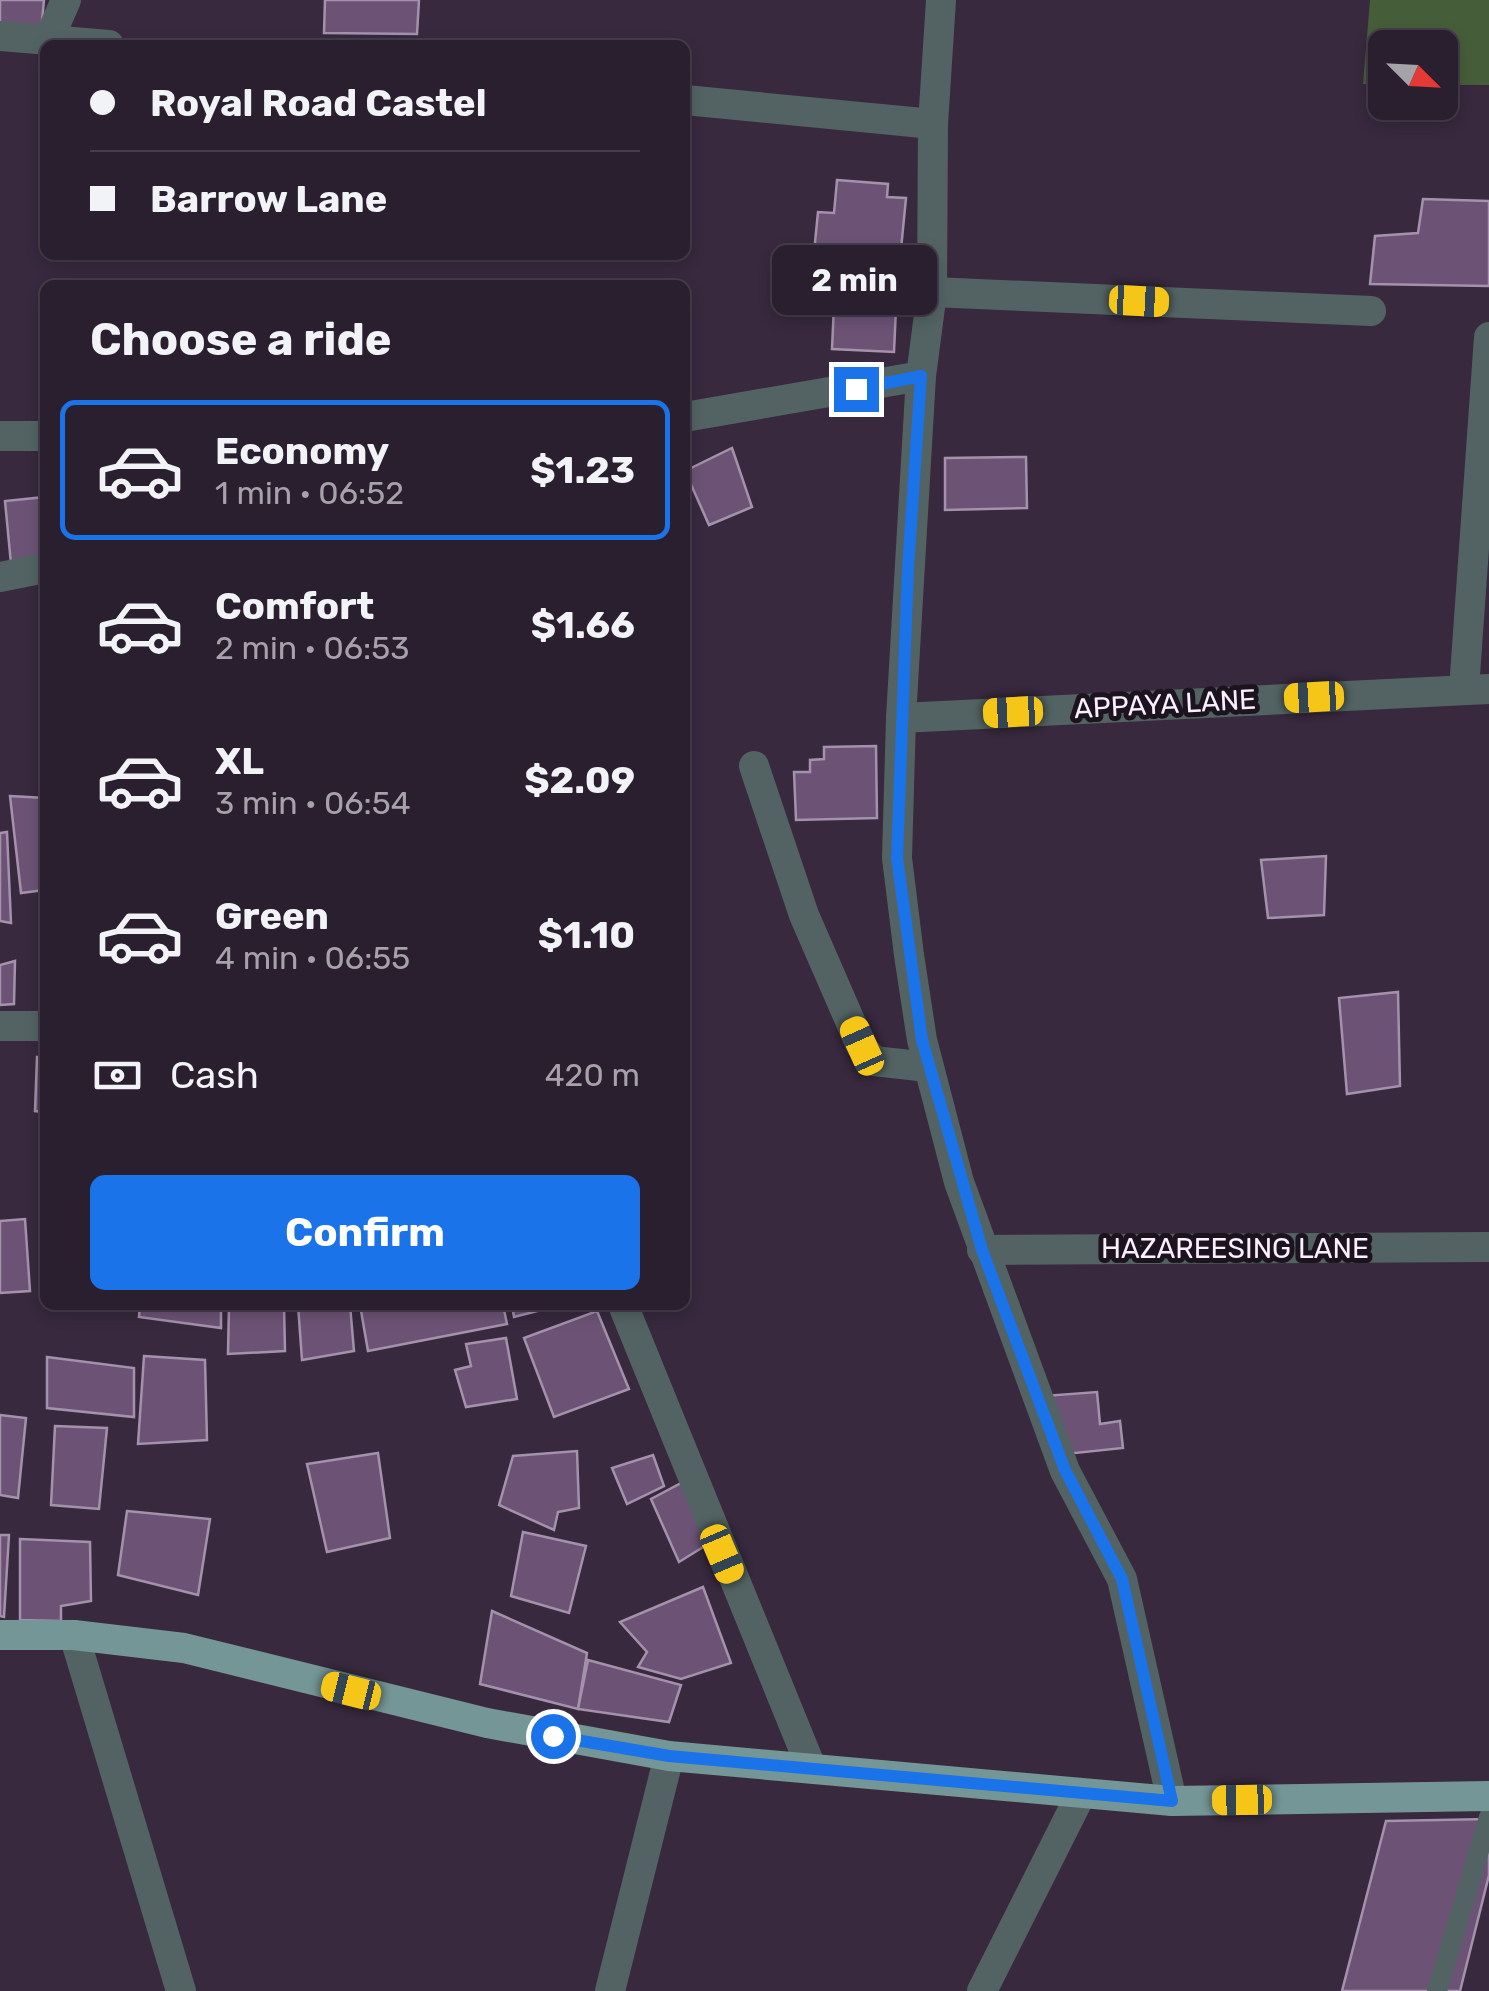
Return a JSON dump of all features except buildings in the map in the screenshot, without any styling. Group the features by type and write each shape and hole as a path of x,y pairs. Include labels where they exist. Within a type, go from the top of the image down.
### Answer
{"main road":[{"path":"0,1635 74,1635 184,1648 487,1723 669,1756 1080,1796 1172,1801 1489,1796"}],"street":[{"path":"49,39 66,0"},
{"path":"941,0 932,124 932,292 921,376 897,858 928,1067 982,1250 1065,1470 1122,1579 1172,1801"},
{"path":"0,36 59,40"},
{"path":"690,100 932,124"},
{"path":"932,292 1370,311"},
{"path":"1476,689 1489,337"},
{"path":"690,417 921,376"},
{"path":"0,436 40,436"},
{"path":"0,576 40,569"},
{"name":"APPAYA LANE","path":"901,718 1476,689"},
{"path":"754,766 804,915 862,1046 874,1062 928,1067"},
{"path":"0,1026 40,1026"},
{"name":"HAZAREESING LANE","path":"982,1250 1489,1247"},
{"path":"625,1310 811,1767"},
{"path":"74,1635 181,1991"},
{"path":"610,1991 669,1756"},
{"path":"982,1991 1080,1796"}],"lane":[{"path":"1437,1991 1489,1817"}],"green space":[{"path":"1370,0 1489,0 1489,85 1458,85 1458,30 1368,30 1368,84 1363,84"}],"route":[{"path":"553,1736 669,1756 1080,1796 1172,1801 1122,1579 1065,1470 982,1250 959,1182 922,1040 897,858 908,568 921,376 856,389"}]}
